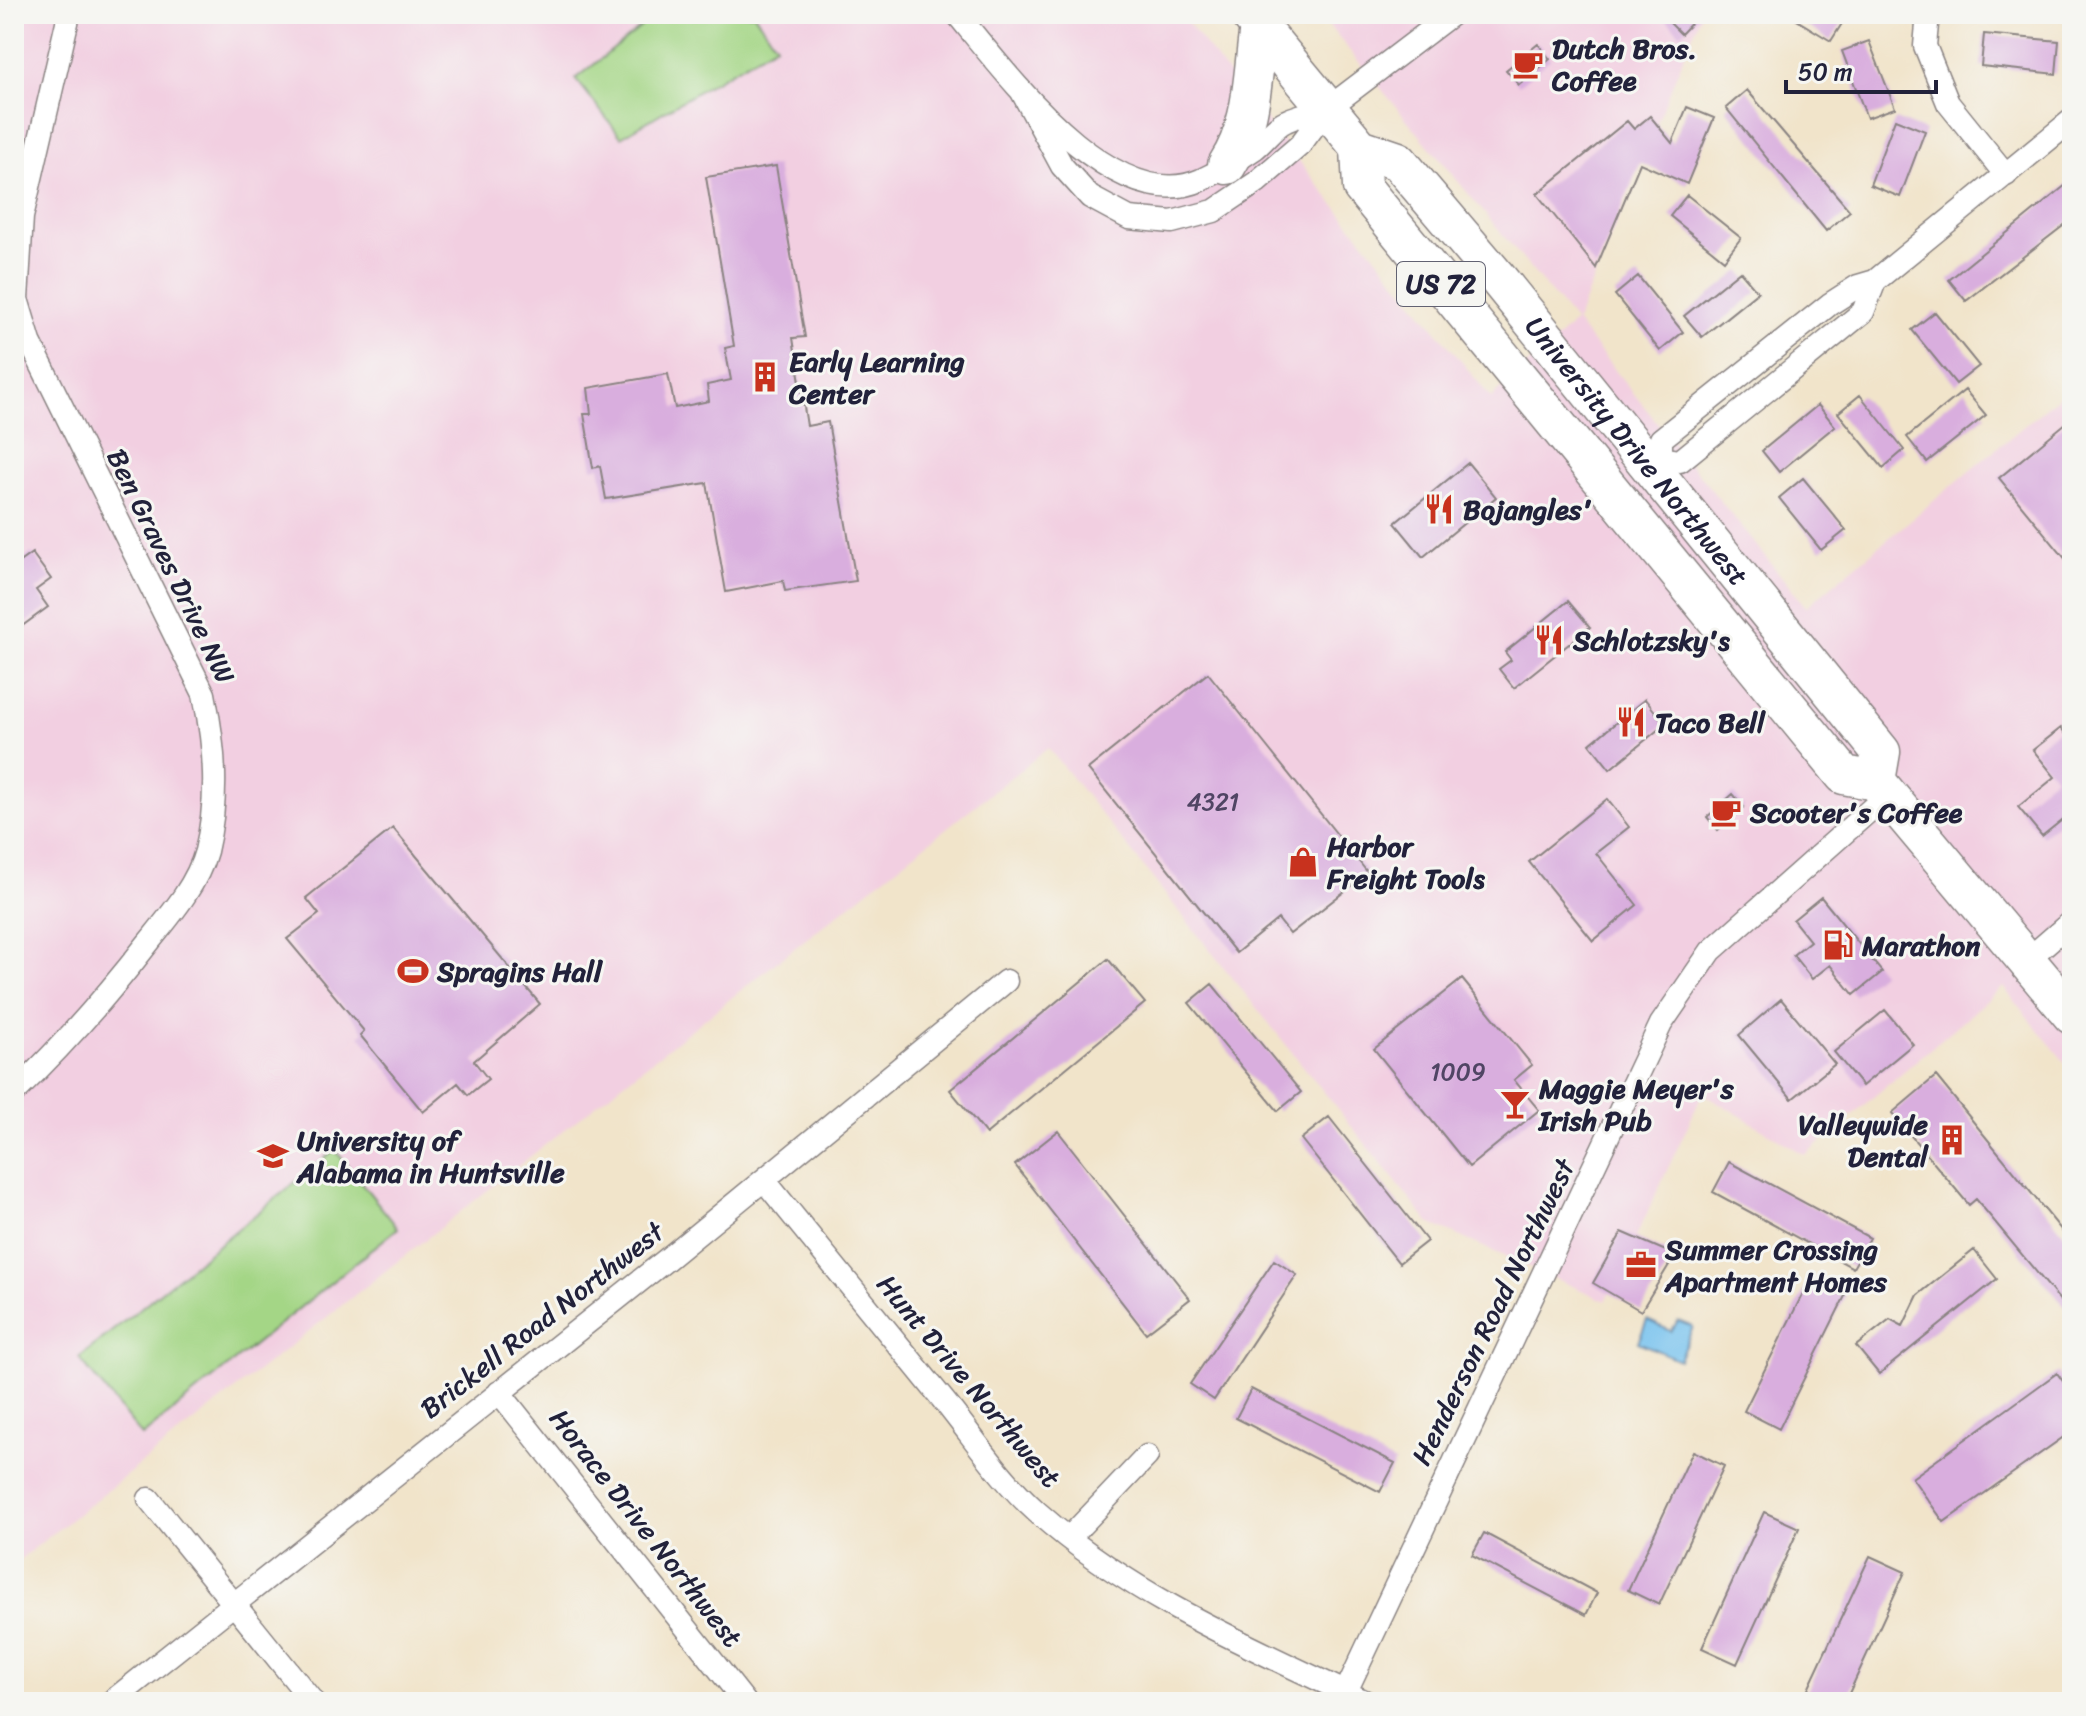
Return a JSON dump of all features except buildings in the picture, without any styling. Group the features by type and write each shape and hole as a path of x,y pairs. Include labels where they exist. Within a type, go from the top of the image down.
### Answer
{"highway":[{"path":"1254,20 1360,148"},
{"path":"1227,165 1249,121 1254,20"},
{"name":"University Drive Northwest","path":"1360,148 1398,161 1656,462 1698,523 1881,752 1882,788 1844,775 1362,187 1360,148"},
{"path":"1573,443 1602,444 1634,474 1656,462"},
{"path":"1621,502 1631,496 1645,497 1664,518 1698,523"},
{"path":"1882,788 2072,1015"}],"street":[{"name":"Ben Graves Drive NW","path":"14,1093 101,1002 180,901 205,855 214,809 215,751 204,694 179,637 82,452 22,324 17,299 18,216 69,14"},
{"path":"957,14 1022,92 1091,155 1133,181 1168,188 1199,181 1254,149 1284,121 1327,109"},
{"path":"1022,92 1062,166 1090,197 1129,218 1172,222 1214,211 1257,182 1300,145 1327,109 1452,14"},
{"path":"1928,14 1925,46 1948,103 2006,175"},
{"path":"1656,462 1661,439 1830,304 1858,286 1875,281 2072,120"},
{"name":"Henderson Road Northwest","path":"1351,1699 1661,1024 1711,951 1882,788"},
{"path":"2027,960 2072,921"},
{"name":"Brickell Road Northwest","path":"111,1702 764,1180 1006,981"},
{"name":"Hunt Drive Northwest","path":"764,1180 948,1406 998,1473 1069,1538 1172,1609 1351,1699"},
{"name":"Horace Drive Northwest","path":"499,1392 745,1702"},
{"path":"1069,1538 1147,1456"},
{"path":"149,1499 313,1702"}],"shaded area":[{"name":"University of Alabama in Huntsville","path":"14,14 1180,14 1491,398 1575,322 1319,14 1701,14 1576,322 1806,607 2072,386 2072,1071 2003,987 1805,1155 1703,1093 1606,1301 1429,1223 1048,748 14,1564"}],"green space":[{"path":"657,14 754,14 776,45 621,137 576,79"},
{"path":"335,1150 398,1228 142,1436 79,1358"}],"water":[{"path":"1647,1320 1671,1331 1678,1321 1693,1327 1679,1360 1638,1342"}],"place":[{"name":"Dutch Bros. Coffee","path":"1528,64"},
{"name":"Early Learning Center","path":"765,377"},
{"name":"Bojangles'","path":"1439,509"},
{"name":"Schlotzsky's","path":"1549,640"},
{"name":"Taco Bell","path":"1631,722"},
{"name":"Scooter's Coffee","path":"1726,812"},
{"name":"Harbor Freight Tools","path":"1303,862"},
{"name":"Marathon","path":"1838,945"},
{"name":"Spragins Hall","path":"413,971"},
{"name":"Maggie Meyer's Irish Pub","path":"1515,1104"},
{"name":"Valleywide Dental","path":"1952,1140"},
{"name":"University of Alabama in Huntsville","path":"273,1156"},
{"name":"Summer Crossing Apartment Homes","path":"1641,1265"}]}
